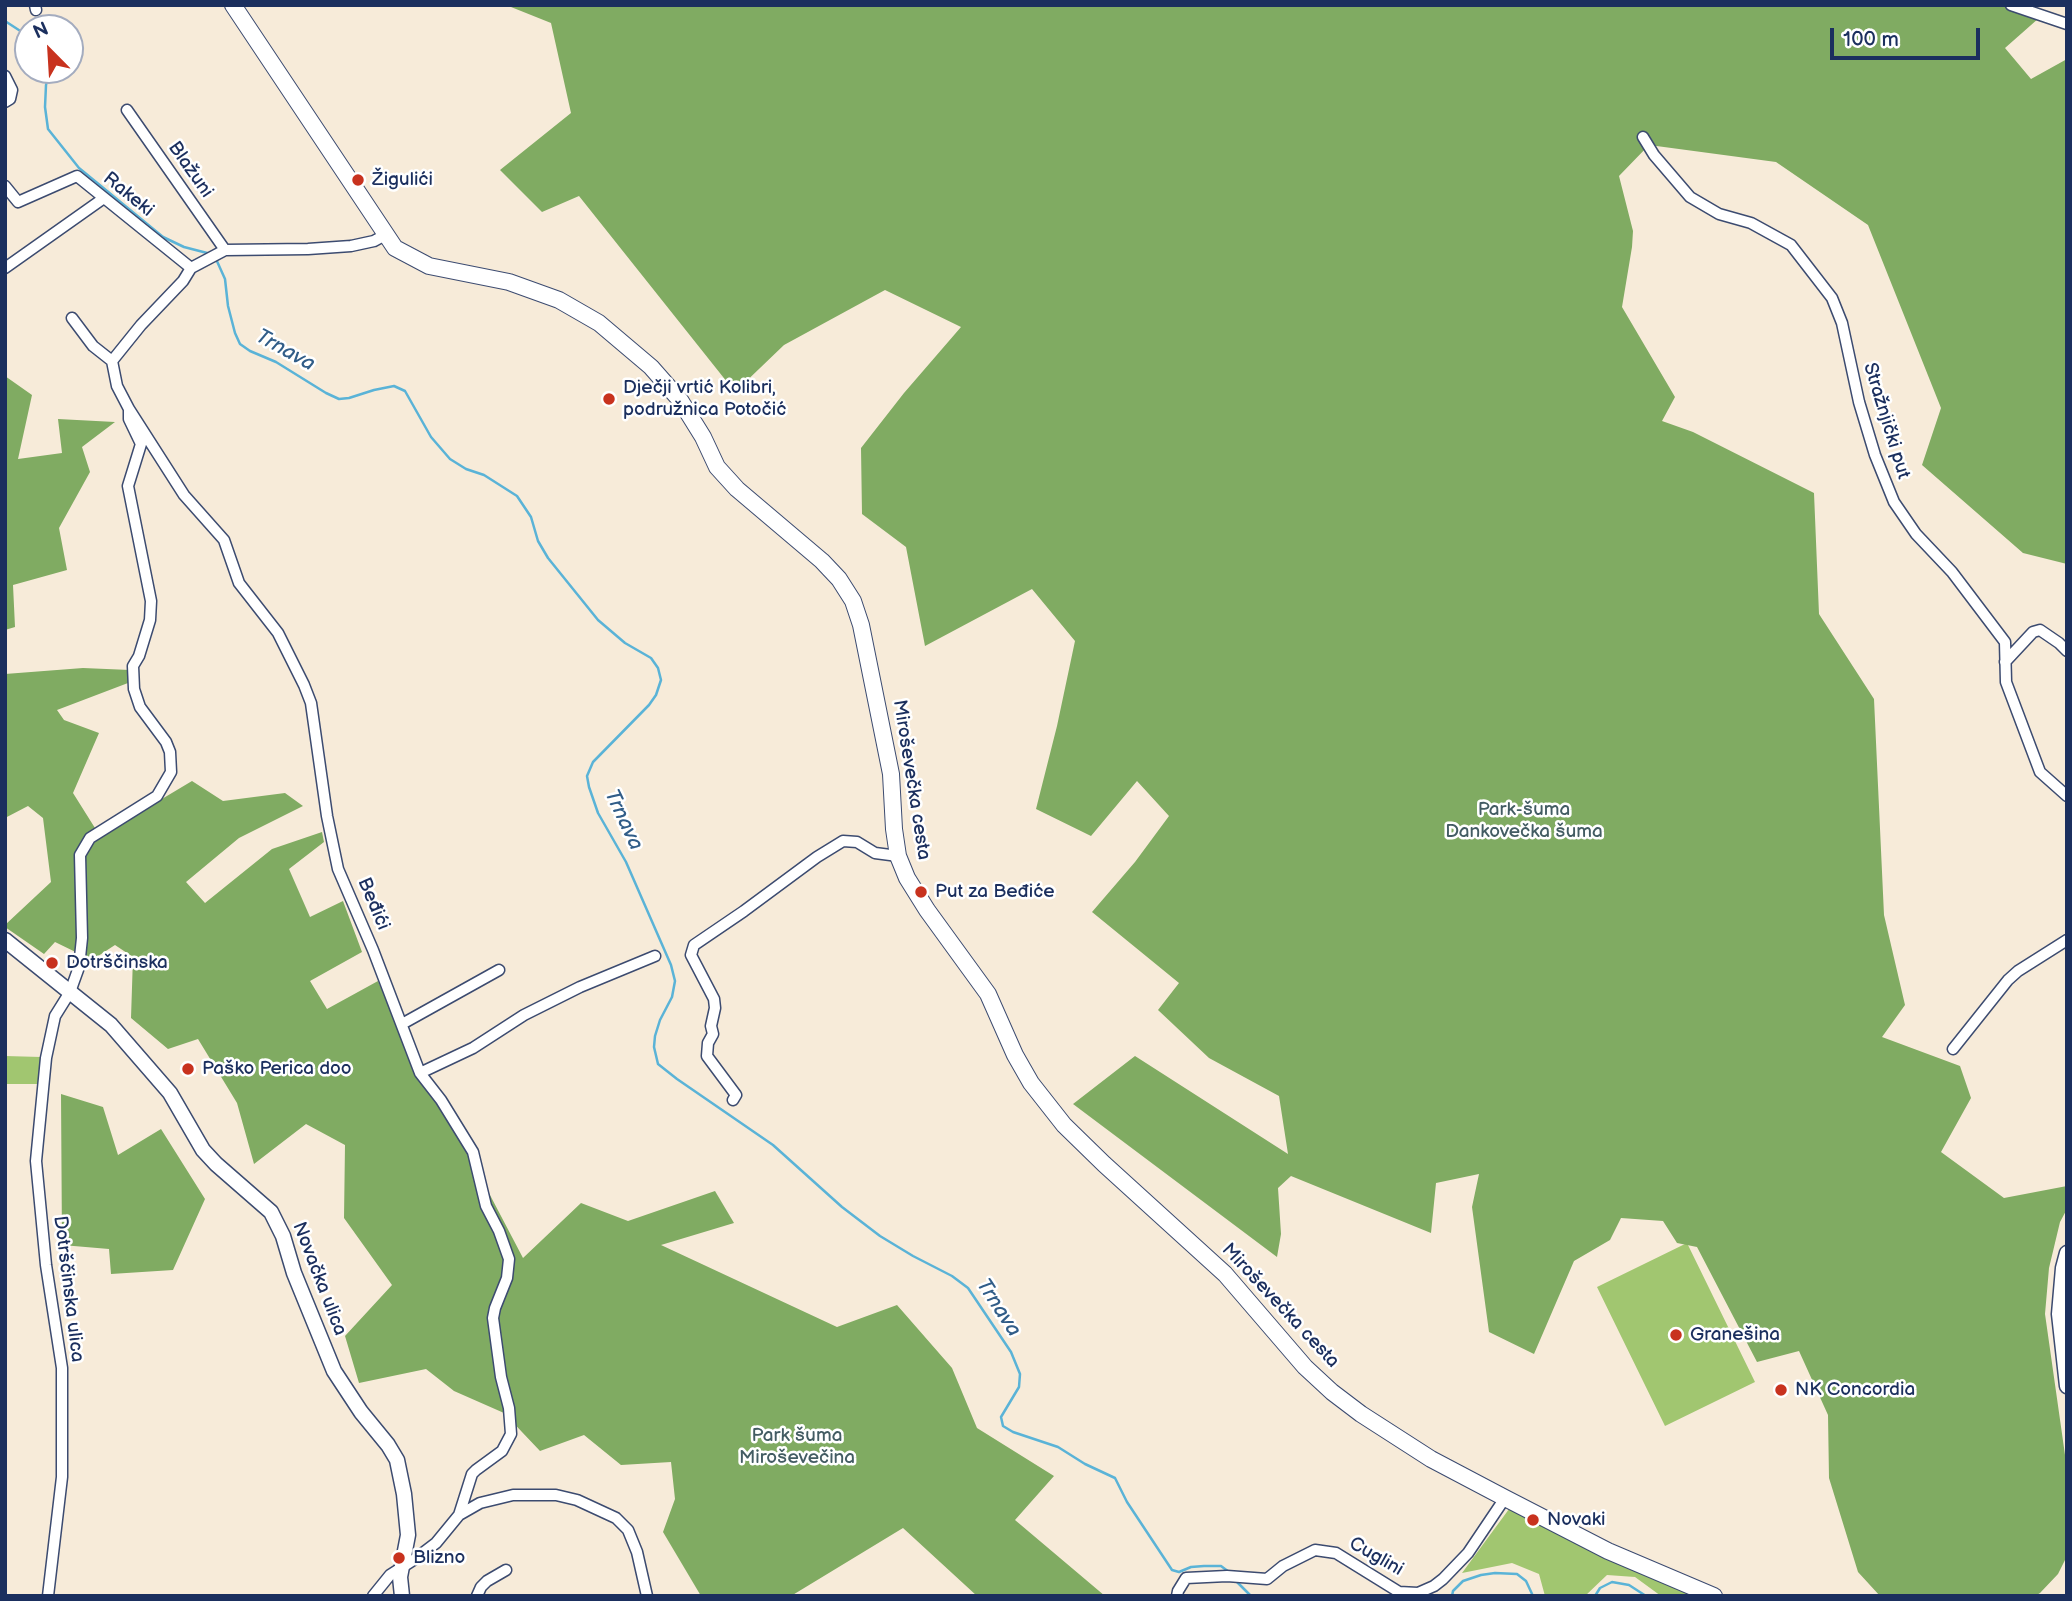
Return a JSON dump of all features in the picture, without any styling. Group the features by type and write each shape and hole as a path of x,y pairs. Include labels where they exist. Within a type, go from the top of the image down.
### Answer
{"main road":[{"name":"Miroševečka cesta","path":"233,5 395,248 429,266 509,282 559,300 599,323 651,367 680,400 717,467 737,489 822,561 839,579 853,601 861,625 891,774 898,856 907,878 927,911 988,995 1031,1083 1064,1125 1225,1274 1305,1367 1361,1414 1431,1459 1505,1499 1608,1551 1714,1596"}],"street":[{"path":"2011,5 2067,24"},
{"path":"5,76 12,90 10,99 5,102"},
{"name":"Blažuni","path":"127,110 223,252"},
{"name":"Stražnjički put","path":"1643,137 1654,155 1690,197 1718,214 1751,223 1791,244 1832,298 1842,323 1858,402 1894,502 1916,534 1952,572 2005,642 2006,682 2040,772 2067,796"},
{"name":"Rakeki","path":"5,186 18,202 77,176 191,268"},
{"path":"5,268 104,198"},
{"path":"112,361 141,325 183,281 191,268 223,252 351,246 374,241 385,235"},
{"path":"72,318 93,346 112,361 117,386 129,409"},
{"name":"Dotrščinska ulica","path":"48,1596 62,1477 62,1368 46,1265 36,1161 46,1058 55,1016 70,992 79,967 82,938 80,855 90,838 157,796 171,772 170,752 166,742 140,707 134,689 133,666 139,656 150,620 151,601 128,486 141,444 129,419 129,409"},
{"name":"Beđići","path":"129,409 184,495 224,540 239,583 278,633 304,685 311,704 327,816 338,869 373,950 420,1073 441,1100 473,1152 486,1206 509,1259 507,1278 493,1318 512,1434 502,1451 472,1474 459,1515"},
{"path":"2005,662 2033,632 2040,630 2067,651"},
{"path":"733,1101 736,1095 707,1056 708,1043 713,1034 711,1026 715,1007 714,999 691,955 694,945 843,841 856,842 875,853 898,856"},
{"name":"Novačka ulica","path":"5,940 103,1016 170,1093 203,1150 271,1212 283,1236 294,1273 328,1360 351,1398 397,1460 408,1535 400,1577 402,1596"},
{"path":"1954,1049 2008,980 2067,940"},
{"path":"420,1073 473,1048 524,1015 580,987 655,956"},
{"path":"402,1024 499,970"},
{"path":"2067,1254 2063,1268 2059,1314 2067,1386"},
{"path":"373,1596 390,1575 436,1544 459,1515 480,1503 513,1495 546,1494 577,1500 616,1518 628,1530 637,1552 647,1596"},
{"name":"Cuglini","path":"1177,1596 1186,1578 1267,1579 1283,1566 1315,1550 1336,1553 1399,1592 1418,1593 1443,1579 1468,1553 1505,1499"},
{"path":"477,1596 487,1581 506,1570"}],"green space":[{"name":"Park-šuma Dankovečka šuma","path":"506,5 2010,5 2039,18 2005,48 2031,79 2067,59 2067,564 2023,553 1922,465 1941,408 1868,225 1776,162 1649,145 1619,176 1633,231 1622,307 1675,397 1662,421 1693,432 1814,493 1819,614 1874,699 1884,915 1905,1005 1882,1037 1960,1066 1971,1098 1941,1152 2004,1198 2067,1186 2067,1209 2060,1222 2049,1268 2045,1314 2067,1469 2067,1556 2058,1574 2040,1593 2035,1596 1880,1596 1858,1572 1829,1478 1828,1415 1799,1351 1757,1362 1697,1247 1677,1243 1663,1221 1621,1218 1610,1240 1574,1261 1534,1354 1489,1332 1472,1207 1479,1174 1436,1183 1431,1233 1291,1176 1278,1188 1281,1234 1277,1257 1073,1104 1135,1056 1288,1154 1279,1096 1209,1058 1158,1010 1179,983 1092,912 1135,862 1169,816 1137,781 1091,836 1036,809 1075,641 1032,589 925,646 906,547 862,514 861,448 961,327 885,290 784,345 735,392 579,196 542,212 500,170 571,113 551,23"},
{"path":"5,376 32,395 18,459 62,453 58,419 115,422 82,447 90,472 59,528 67,570 13,585 15,627 5,630"},
{"name":"Park šuma Miroševečina","path":"83,668 130,670 128,683 57,710 64,720 99,733 73,793 100,836 192,781 223,801 285,793 303,806 239,838 186,882 205,903 272,849 322,832 324,842 289,869 310,917 343,901 362,952 310,981 327,1009 378,981 420,1077 469,1155 523,1258 581,1203 628,1221 715,1191 734,1223 661,1245 837,1327 897,1305 952,1368 977,1428 1054,1476 1015,1520 1105,1596 977,1596 903,1528 791,1596 701,1596 663,1532 675,1499 671,1462 621,1465 584,1435 540,1451 504,1413 454,1391 426,1369 359,1383 345,1336 392,1285 344,1218 345,1145 306,1124 254,1164 237,1103 198,1039 168,1049 131,1018 133,957 115,945 92,960 55,942 44,954 5,927 51,882 43,818 28,806 5,818 5,674"},
{"path":"5,1056 41,1057 38,1084 5,1084"},
{"path":"61,1094 103,1107 118,1155 161,1129 205,1199 173,1270 111,1274 109,1249 62,1245"},
{"name":"Granešina","path":"1687,1243 1755,1382 1665,1426 1597,1287"},
{"path":"1512,1505 1692,1596 1661,1596 1635,1577 1607,1575 1585,1596 1545,1596 1539,1574 1512,1563 1462,1573"}],"waterway":[{"name":"Trnava","path":"5,21 14,27"},
{"name":"Trnava","path":"46,84 45,107 48,129 79,168 163,237 184,247 211,254"},
{"name":"Trnava","path":"216,259 225,279 228,306 240,344 339,399 394,386 405,391 431,437 450,459 466,469 484,475 517,496 531,517 538,541 548,558 598,620 625,643 651,658 658,668 661,680 656,695 593,762 587,776 598,813 626,862 671,965 675,981 672,997 655,1036 654,1047 658,1064 773,1145 842,1207 880,1236 952,1276 968,1288 1011,1352 1020,1374 1019,1387 1001,1417 1003,1426 1058,1447 1115,1478 1127,1502 1172,1570 1179,1572 1191,1567 1221,1566 1229,1572"},
{"name":"Trnava","path":"1452,1596 1453,1591 1463,1581 1495,1573 1517,1574 1526,1581 1533,1596"},
{"name":"Trnava","path":"1235,1580 1251,1596"},
{"name":"Trnava","path":"1595,1596 1600,1588 1612,1582 1629,1585 1646,1596"}],"place":[{"name":"Žigulići","path":"358,180"},
{"name":"Dječji vrtić Kolibri, podružnica Potočić","path":"609,399"},
{"name":"Put za Beđiće","path":"921,892"},
{"name":"Dotrščinska","path":"52,963"},
{"name":"Paško Perica doo","path":"188,1069"},
{"name":"Granešina","path":"1676,1335"},
{"name":"NK Concordia","path":"1781,1390"},
{"name":"Novaki","path":"1533,1520"},
{"name":"Blizno","path":"399,1558"}]}
